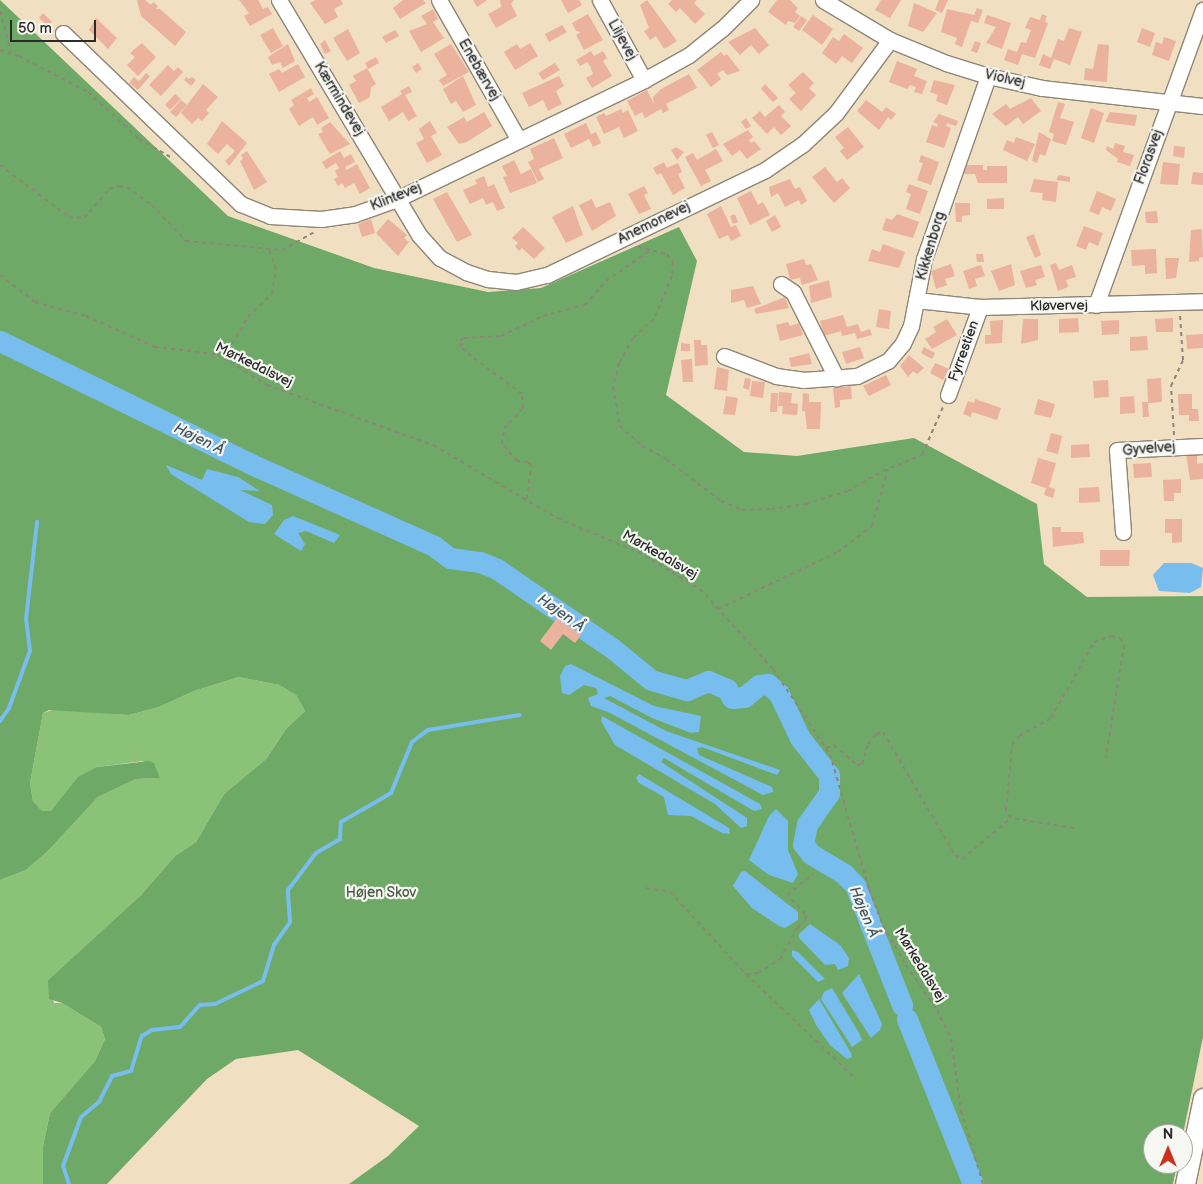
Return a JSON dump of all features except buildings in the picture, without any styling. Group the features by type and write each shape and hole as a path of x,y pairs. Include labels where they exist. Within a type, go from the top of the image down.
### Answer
{"main road":[{"path":"1185,1184 1203,1098"}],"street":[{"name":"Kærmindevej","path":"279,0 397,199"},
{"name":"Enebærvej","path":"439,0 520,140"},
{"name":"Liljevej","path":"600,0 644,80"},
{"name":"Klintevej","path":"63,33 241,204 270,216 322,220 355,214 397,199 644,80 689,55 724,28 751,0"},
{"name":"Violvej","path":"823,0 890,40 946,63 988,76 1042,88 1203,106"},
{"name":"Florasvej","path":"1096,305 1203,10"},
{"name":"Anemonevej","path":"397,199 419,235 440,258 488,279 516,282 547,275 764,170 803,144 836,113 890,40"},
{"name":"Kikkenborg","path":"724,356 776,376 803,380 837,379 857,376 888,361 903,343 916,300 924,259 988,76"},
{"path":"781,284 793,292 837,379"},
{"name":"Kløvervej","path":"916,300 980,307 1203,301"},
{"name":"Fyrrestien","path":"948,395 980,307"},
{"name":"Gyvelvej","path":"1122,532 1117,450 1203,446"}],"path":[{"path":"0,11 11,53"},
{"path":"0,50 11,53 88,92 139,138 178,163"},
{"path":"0,165 69,217 84,218 109,189 127,187 152,205 186,241 282,250 302,236 310,236 322,220"},
{"path":"628,236 639,248 667,254 673,262 672,276 654,319 633,338 619,362 613,387 616,413 620,426 629,436 666,459 721,501 742,510 806,504 848,491 888,469 922,455 948,395"},
{"path":"224,359 248,317 272,294 276,284 276,269 268,249"},
{"path":"526,500 531,466 528,462 517,461 502,444 504,429 523,408 522,394 471,356 461,347 460,341 464,338 500,336 543,316 585,305 606,281 651,250"},
{"name":"Mørkedalsvej","path":"0,274 35,302 86,316 155,347 197,351 224,359 267,385 433,445 578,529 638,552 700,589 773,669 826,748 840,782 869,888 884,925 906,965 937,1010 952,1039 961,1111 983,1184"},
{"path":"1175,447 1171,386 1183,360 1179,302"},
{"path":"718,609 838,552 872,526 888,469"},
{"path":"1011,818 1006,810 1012,745 1019,736 1052,718 1094,642 1111,636 1120,638 1124,645 1106,758"},
{"path":"826,748 834,745 857,765 862,764 872,739 884,732 954,855 962,859 1011,818 1074,828"},
{"path":"746,974 758,973 780,959 798,927 806,919 805,914 787,895 813,874"},
{"path":"646,888 670,892 746,974 856,1079"}],"green space":[{"name":"Højen Skov","path":"0,0 228,216 374,268 488,292 541,288 679,227 697,261 666,395 744,452 797,456 914,438 1037,504 1044,564 1087,597 1203,596 1203,1037 1185,1124 1143,1124 1143,1174 1175,1174 1173,1184 349,1184 388,1156 419,1126 298,1050 236,1059 207,1079 107,1184 43,1184 43,1146 50,1113 95,1061 105,1039 101,1027 62,1003 49,999 48,980 141,895 175,856 196,842 224,794 266,759 286,729 305,711 296,695 279,685 239,677 194,691 159,707 129,715 49,710 43,713 30,783 33,801 42,811 51,811 78,777 97,767 149,761 154,763 160,778 136,779 98,797 47,852 26,870 0,880"},
{"path":"239,677 279,685 296,695 305,711 286,729 266,759 224,794 196,842 175,856 141,895 48,980 54,1003 62,1003 101,1027 105,1039 95,1061 50,1113 43,1146 43,1184 0,1184 0,880 26,870 47,852 98,797 136,779 159,778 143,761 97,767 51,811 42,811 33,801 30,783 43,713 55,709 129,715 159,707 194,691"}],"water":[{"path":"166,465 202,480 207,469 238,477 260,491 240,490 272,505 273,515 265,524 249,522 171,474"},
{"path":"293,516 340,535 334,543 306,531 298,533 305,544 301,551 274,534 284,520"},
{"path":"1164,563 1191,563 1203,568 1201,587 1190,593 1159,591 1153,575"},
{"path":"571,664 654,706 701,716 699,732 691,733 652,718 610,696 604,698 666,731 780,770 777,775 702,747 697,748 699,755 772,787 773,792 763,795 610,713 591,706 588,698 598,694 596,688 584,685 569,695 562,693 560,676 565,666"},
{"path":"602,716 760,804 762,809 754,811 664,758 661,762 747,818 747,826 741,828 715,804 615,745 601,721"},
{"path":"639,774 729,828 730,834 722,833 691,816 668,815 664,797 639,783 636,778"},
{"path":"776,809 788,821 788,850 798,874 793,883 769,875 749,860 769,816"},
{"path":"745,871 798,912 798,920 785,928 752,908 733,886 741,872"},
{"path":"810,924 840,945 849,958 848,966 838,970 835,964 825,965 799,938 799,934"},
{"path":"792,950 798,952 825,979 818,982 792,956"},
{"path":"859,974 882,1024 880,1030 871,1038 842,993"},
{"path":"832,988 862,1040 852,1047 821,999 824,992"},
{"path":"819,999 852,1057 847,1059 830,1045 816,1025 809,1010"}],"waterway":[{"name":"Højen Å","path":"0,341 251,464 434,546 450,558 480,562 497,569 612,648 651,680 687,690 708,681 727,689 732,698 744,697 759,685 768,684 779,694 800,738 829,775 829,793 807,824 803,844 811,854 844,874 855,885 902,1005"},
{"path":"0,721 9,708 30,651 26,619 37,522"},
{"path":"69,1184 63,1166 81,1117 99,1102 112,1076 131,1071 142,1036 152,1030 180,1027 200,1005 215,1004 263,981 274,945 290,922 288,890 316,853 340,839 341,822 391,793 412,742 428,730 520,715"},
{"name":"Højen Å","path":"907,1019 973,1184"}]}
